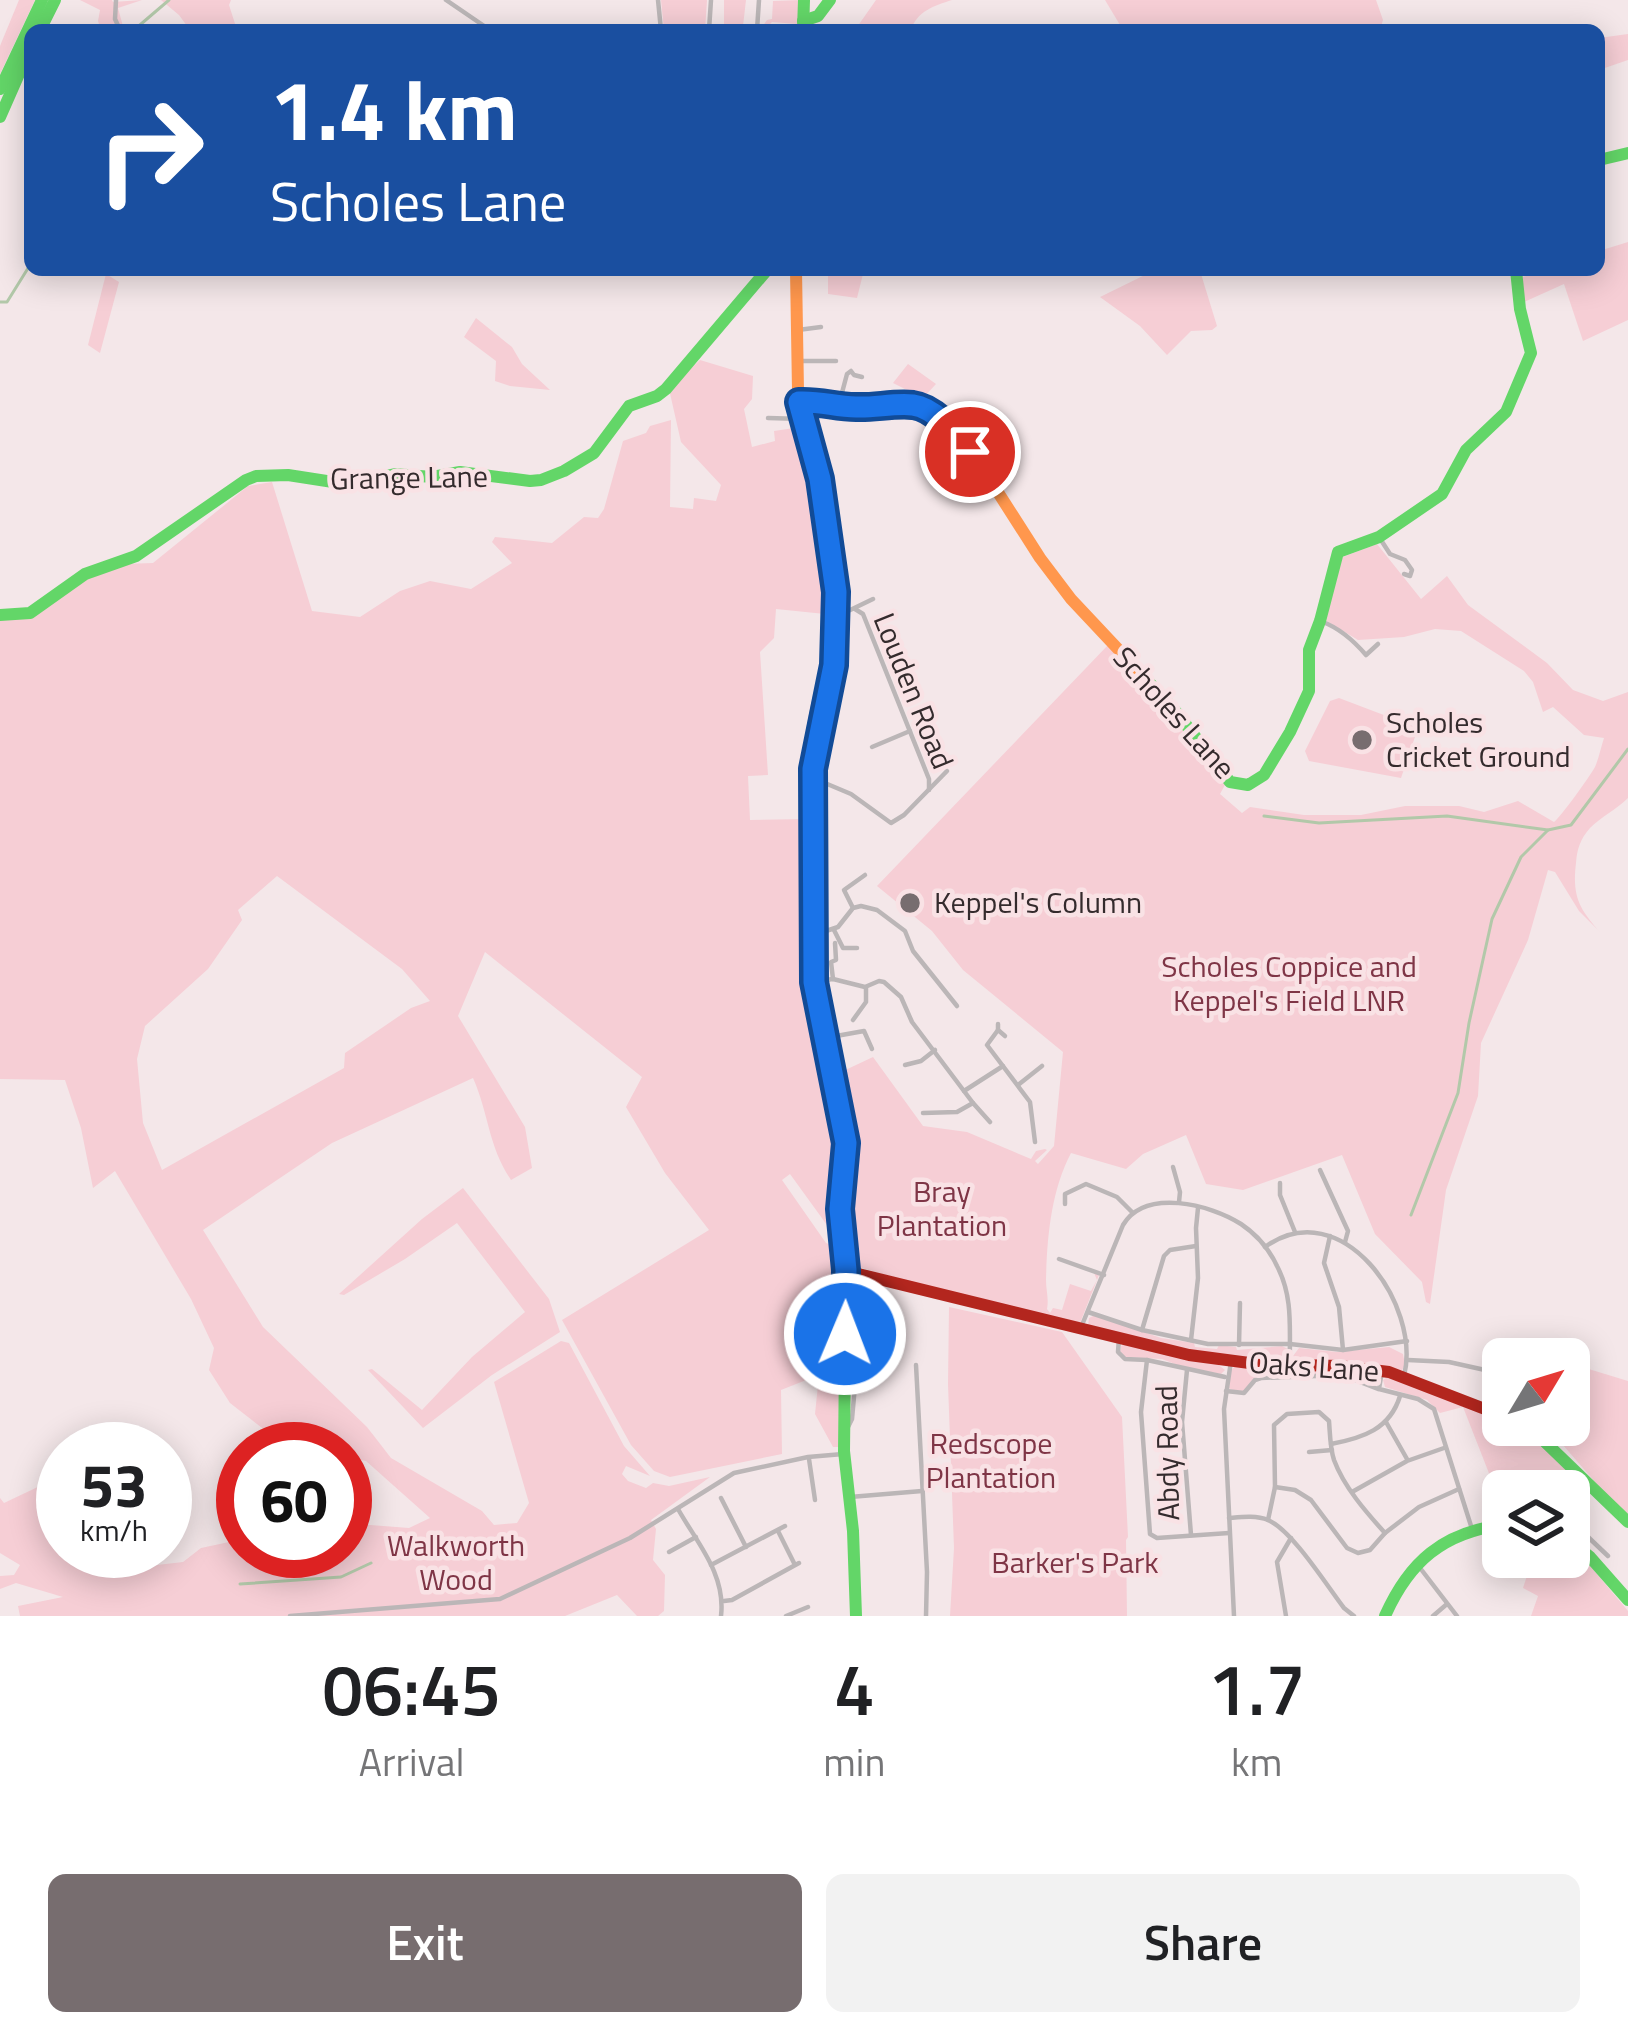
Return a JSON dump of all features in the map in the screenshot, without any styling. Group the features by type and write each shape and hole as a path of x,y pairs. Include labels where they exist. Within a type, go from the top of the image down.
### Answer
{"main road":[{"path":"806,24 830,0"},
{"path":"0,89 24,38"},
{"path":"0,117 24,63"},
{"name":"Grange Lane","path":"0,615 35,610 85,574 136,556 256,476 333,482 473,472 530,482 564,471 594,453 629,406 666,389 762,276"},
{"path":"796,276 799,402 820,479 841,614 816,776 814,982 846,1143 840,1209 855,1274 844,1454 854,1532 856,1616"},
{"name":"Scholes Lane","path":"799,402 853,407 918,405 933,414 985,472 1071,599 1177,712 1231,782 1250,785 1276,759 1309,691 1308,653 1338,552 1379,537 1442,494 1466,450 1500,419 1511,401 1531,353 1517,276"},
{"name":"Oaks Lane","path":"855,1274 1231,1361 1393,1373 1482,1408"},
{"path":"1549,1446 1628,1522"},
{"path":"1385,1616 1398,1588 1417,1564 1443,1543 1482,1528"},
{"path":"1590,1557 1628,1600"}],"street":[{"path":"446,0 481,24"},
{"path":"796,330 821,327"},
{"path":"796,360 836,361"},
{"path":"839,404 847,374 851,371 862,377"},
{"path":"767,418 803,419"},
{"path":"1379,537 1390,554 1405,560 1412,570 1410,576 1404,574"},
{"path":"844,586 841,614 873,599"},
{"name":"Louden Road","path":"855,608 863,614 910,731 929,779 928,790"},
{"path":"1321,621 1337,627 1366,655 1378,644"},
{"path":"872,747 910,731"},
{"path":"816,776 891,823 947,771"},
{"path":"816,776 822,811"},
{"path":"853,908 844,890 865,875"},
{"path":"815,934 834,930 853,908 869,908 898,923 913,951 957,1006"},
{"path":"834,930 843,948 857,948"},
{"path":"833,979 835,944"},
{"path":"814,982 833,979 865,987 884,982 901,997 912,1022 990,1122"},
{"path":"853,1020 866,1002 865,987"},
{"path":"1005,1036 998,1027 985,1046 1030,1102 1035,1142"},
{"path":"825,1038 864,1031 872,1049"},
{"path":"904,1065 921,1061 935,1050"},
{"path":"1018,1085 1041,1063"},
{"path":"964,1091 1003,1066"},
{"path":"923,1113 957,1112 973,1103"},
{"path":"1173,1167 1179,1205"},
{"path":"1320,1170 1348,1231 1344,1243"},
{"path":"1280,1183 1295,1232"},
{"path":"1065,1204 1066,1194 1086,1184 1117,1197 1132,1212"},
{"path":"1080,1328 1132,1212 1153,1203 1198,1208 1244,1226 1280,1270 1289,1299 1290,1366"},
{"path":"1191,1340 1198,1278 1198,1208"},
{"path":"1265,1247 1295,1232 1310,1231 1344,1243 1384,1283 1398,1309 1408,1360"},
{"path":"1330,1236 1324,1263 1339,1307 1343,1350"},
{"path":"1142,1330 1164,1256 1170,1250 1196,1246"},
{"path":"1059,1259 1104,1275"},
{"path":"1239,1345 1240,1303"},
{"name":"Oaks Lane","path":"1088,1312 1142,1330 1239,1345 1343,1350 1407,1341"},
{"name":"Oaks Lane","path":"1119,1338 1117,1349 1122,1358 1228,1378"},
{"path":"1147,1360 1141,1412 1149,1531 1157,1538 1229,1533"},
{"path":"1379,1389 1408,1360 1482,1369"},
{"path":"1231,1361 1226,1391 1234,1616"},
{"path":"916,1365 926,1616"},
{"name":"Abdy Road","path":"1187,1370 1182,1422 1191,1535"},
{"name":"Oaks Lane","path":"1226,1391 1244,1393 1259,1378 1331,1375 1401,1395"},
{"path":"1313,1454 1356,1440 1386,1422 1401,1395 1418,1399 1434,1409 1472,1529"},
{"path":"1268,1520 1275,1487 1274,1425 1282,1416 1319,1412 1329,1420 1335,1462 1385,1533"},
{"path":"1386,1422 1407,1461"},
{"path":"1352,1492 1407,1461 1447,1447"},
{"path":"290,1616 500,1599 630,1538 734,1473 844,1454"},
{"path":"808,1457 815,1500"},
{"path":"1275,1487 1295,1490 1311,1501 1353,1552 1366,1552 1419,1507 1459,1489"},
{"path":"848,1497 922,1491"},
{"path":"721,1498 746,1547"},
{"path":"678,1508 717,1577 721,1616"},
{"path":"1229,1518 1268,1520 1291,1538 1354,1616"},
{"path":"711,1565 785,1526"},
{"path":"723,1601 797,1564 778,1531"},
{"path":"670,1552 696,1537"},
{"path":"1286,1616 1277,1562 1291,1538"},
{"path":"1590,1539 1608,1556"},
{"path":"1417,1564 1457,1616"},
{"path":"1433,1616 1449,1602"},
{"path":"789,1616 808,1607"},
{"path":"1337,1616 1344,1608"}],"green space":[{"path":"19,0 35,0 0,74 0,46"},
{"path":"80,0 142,0 118,8 122,24 99,24 100,10"},
{"path":"161,0 231,0 235,24 186,24"},
{"path":"661,0 707,0 705,24 663,24"},
{"path":"724,0 746,0 743,24 724,24"},
{"path":"801,0 797,24 764,24 772,19 773,1"},
{"path":"876,0 952,0 933,7 914,24 859,24"},
{"path":"1105,0 1376,0 1383,20 1382,24 1119,24"},
{"path":"1628,34 1628,60 1605,68 1605,37"},
{"path":"1628,242 1628,320 1583,341 1564,284 1522,303 1526,276 1605,276 1605,249"},
{"path":"109,276 119,282 100,353 88,345"},
{"path":"828,276 862,276 857,298 828,294"},
{"path":"1143,276 1202,276 1217,326 1191,331 1167,355 1140,326 1100,297"},
{"path":"476,318 512,347 522,364 550,390 495,381 496,361 464,337"},
{"path":"700,360 753,376 752,399 744,409 752,447 775,441 774,431 801,427 830,572 831,610 825,614 776,609 774,638 760,652 768,775 748,776 750,820 808,819 806,987 841,1147 832,1232 790,1174 782,1180 826,1243 841,1249 839,1447 833,1447 815,1414 819,1375 781,1390 782,1454 670,1477 654,1471 631,1445 562,1320 709,1230 665,1173 626,1107 642,1077 485,952 458,1016 525,1127 532,1168 511,1180 473,1078 332,1143 203,1230 263,1327 362,1422 254,1422 230,1403 209,1370 214,1348 191,1299 115,1171 93,1188 65,1080 0,1079 0,618 33,616 88,577 123,564 153,563 248,486 272,482 312,611 360,617 400,591 430,581 471,589 512,563 492,542 495,537 552,543 584,517 598,518 623,441 646,433 650,426 671,420 670,507 693,509 694,498 716,501 721,485 681,442 669,389","holes":["277,876 402,969 430,1001 411,1008 345,1053 344,1068 162,1170 143,1123 137,1059 145,1026 208,969 242,920 238,910"]},
{"path":"908,364 936,384 923,398 893,383"},
{"name":"Scholes Coppice and Keppel's Field LNR","path":"1377,544 1421,599 1447,576 1468,605 1547,663 1573,690 1603,701 1628,692 1628,798 1590,828 1576,858 1579,901 1601,933 1579,911 1555,872 1548,870 1528,940 1481,1043 1478,1096 1446,1190 1430,1304 1422,1282 1375,1234 1342,1155 1243,1190 1206,1184 1186,1135 1143,1154 1126,1169 1071,1153 1051,1215 1047,1309 1050,1313 1053,1308 1062,1310 1070,1284 1091,1291 1097,1280 1094,1273 1099,1275 1080,1323 856,1266 849,1202 852,1128 839,1073 873,1057 923,1126 967,1132 1031,1159 1036,1151 1047,1150 1035,1161 1038,1164 1054,1146 1063,1052 963,970 932,931 877,886 1109,644 1168,707 1226,783 1220,794 1242,813 1250,807 1304,815 1361,815 1405,806 1459,806 1484,812 1518,801 1554,822 1575,796 1595,767 1604,738 1584,735 1553,707 1543,712 1524,671 1461,631 1435,629 1358,640 1325,620 1335,570 1343,557"},
{"name":"Scholes Cricket Ground","path":"1339,698 1418,728 1401,778 1309,761 1305,751 1330,701"},
{"path":"463,1188 549,1299 560,1332 492,1375 423,1428 368,1370 422,1410 472,1357 525,1312 457,1223 405,1259 339,1294"},
{"name":"Barker's Park","path":"949,1307 1062,1332 1122,1417 1127,1616 950,1616 954,1548"},
{"path":"1095,1315 1195,1347 1282,1346 1288,1355 1270,1362 1179,1348 1088,1326"},
{"name":"Walkworth Wood","path":"561,1341 569,1343 624,1446 650,1476 626,1466 622,1474 628,1481 646,1488 653,1483 669,1486 710,1477 651,1520 656,1529 653,1560 665,1575 664,1611 658,1616 637,1616 617,1595 565,1616 20,1616 18,1606 63,1597 16,1583 0,1589 0,1576 14,1575 20,1565 0,1553 0,1498 4,1503 36,1488 36,1578 192,1578 192,1555 216,1545 216,1578 372,1578 372,1525 409,1528 430,1518 372,1466 372,1433 391,1458 482,1511 494,1525 517,1523 529,1503 494,1382"},
{"path":"1127,1343 1216,1363 1225,1370 1221,1374 1162,1359 1124,1357 1121,1346"},
{"path":"1389,1347 1403,1354 1402,1370 1299,1363 1293,1356 1299,1348 1337,1352"},
{"path":"1236,1366 1283,1371 1340,1368 1378,1374 1378,1382 1335,1373 1260,1377 1243,1391 1232,1390 1231,1370"},
{"path":"1590,1369 1628,1381 1628,1514 1590,1476 1590,1470 1585,1470 1564,1446 1590,1446"},
{"path":"1389,1376 1482,1413 1482,1446 1541,1446 1568,1470 1488,1470 1463,1407 1440,1413 1427,1400 1385,1387 1383,1380"},
{"path":"1590,1566 1628,1616 1531,1616 1538,1596 1523,1588 1526,1578 1590,1578"}],"waterway":[{"path":"141,24 169,0"},
{"path":"0,302 7,302 24,275"},
{"path":"1264,816 1319,823 1447,816 1548,830 1571,825 1628,749"},
{"path":"1411,1215 1458,1093 1492,919 1521,857 1548,830"},
{"path":"240,1584 327,1578"}],"traffic: fast":[{"path":"31,24 42,0"},
{"path":"43,24 55,0"},
{"path":"803,24 804,0"},
{"path":"803,21 818,16 830,0"},
{"path":"0,89 24,38"},
{"path":"0,117 24,63"},
{"path":"1605,159 1628,153"},
{"path":"0,615 30,613 85,574 136,556 256,476 333,482 460,472 530,481 564,471 594,453 629,406 666,389 762,276"},
{"path":"1148,681 1230,782 1248,785 1264,775 1309,691 1309,650 1338,552 1379,537 1442,494 1466,450 1506,412 1531,353 1517,276"},
{"path":"822,1020 846,1143 840,1209 846,1271 844,1451 856,1616"},
{"path":"1549,1446 1628,1522"},
{"path":"1385,1616 1405,1580 1430,1553 1482,1529"},
{"path":"1590,1557 1628,1600"}],"traffic: slow":[{"path":"796,276 798,391 820,479 836,592 834,665 813,769 814,982 822,1020"},
{"path":"799,402 853,407 918,405 933,414 985,472 1071,599 1148,681"}],"traffic: jam":[{"path":"846,1271 1189,1355 1389,1372 1482,1408"}],"place":[{"name":"Scholes Cricket Ground","path":"1362,740"},
{"name":"Keppel's Column","path":"910,903"}],"route":[{"path":"845,1334 840,1209 846,1143 814,982 813,769 834,665 836,592 820,479 799,402 853,407 918,405 970,452"}],"park label":[{"name":"Bray Plantation","path":"942,1209"},
{"name":"Redscope Plantation","path":"991,1461"}]}
